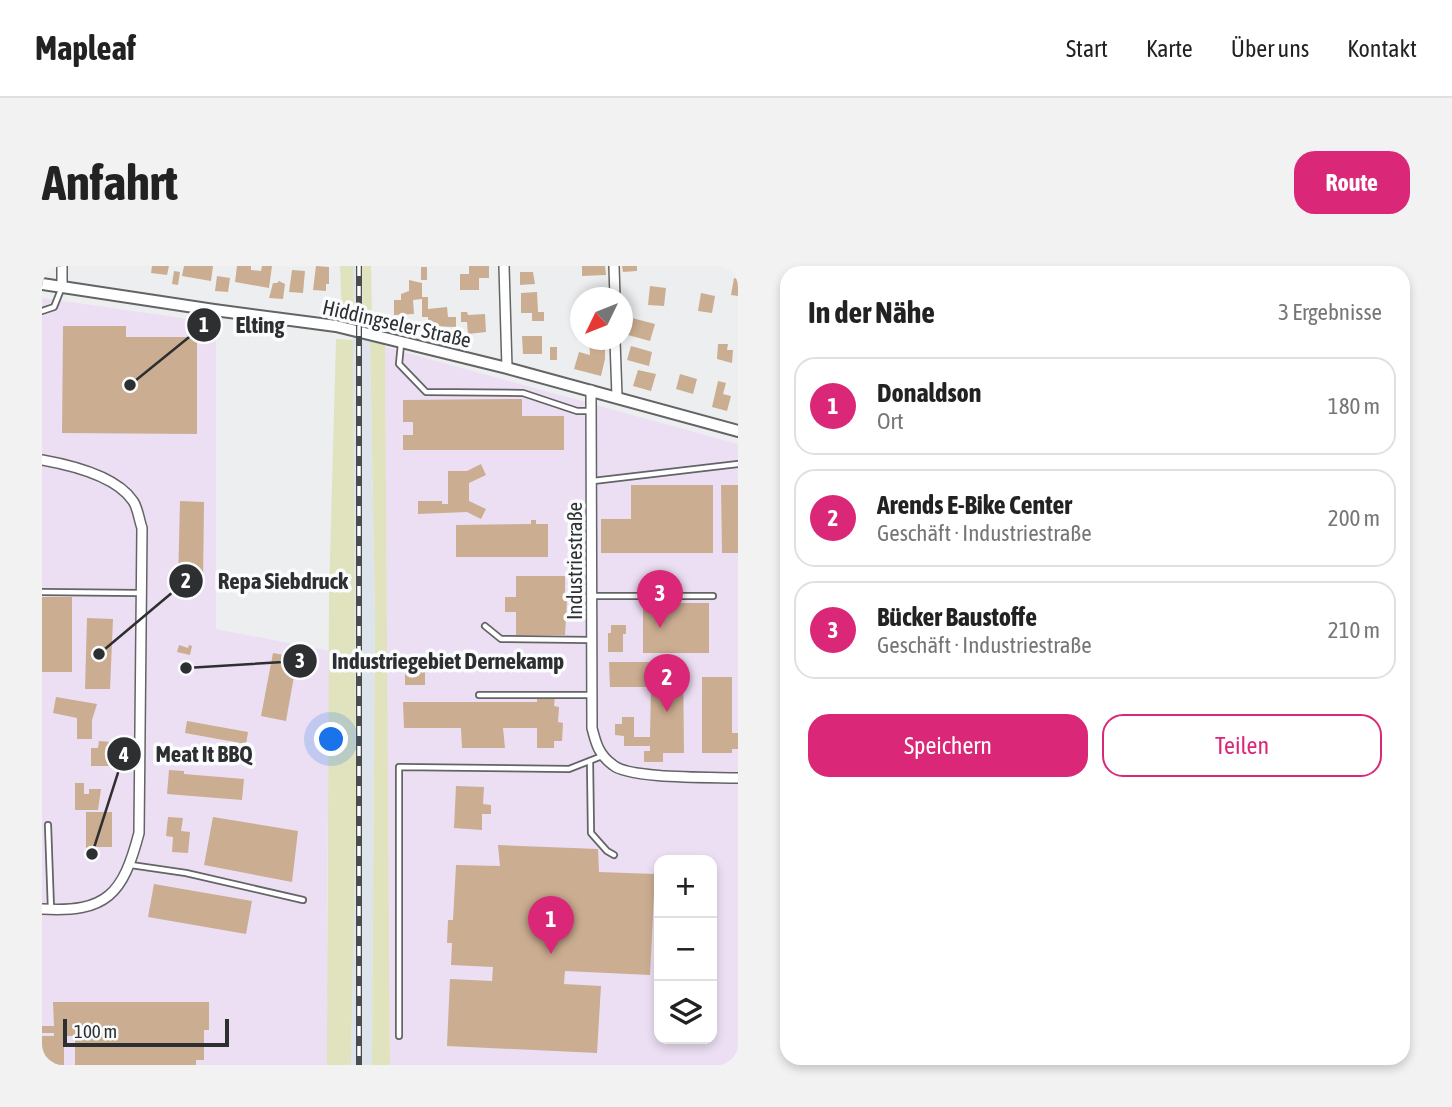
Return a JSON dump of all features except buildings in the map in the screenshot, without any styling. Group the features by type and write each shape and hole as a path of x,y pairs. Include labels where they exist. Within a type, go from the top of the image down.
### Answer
{"street":[{"path":"62,266 62,286"},
{"path":"504,266 507,368"},
{"path":"614,266 615,287"},
{"name":"Hiddingseler Straße","path":"42,284 336,326 507,368 738,431"},
{"path":"615,350 617,397"},
{"name":"Industriestraße","path":"591,390 592,728 598,750 603,756"},
{"path":"42,460 69,465 116,484 134,502 142,528 139,833 131,865 119,885 103,902 71,911 47,910"},
{"path":"603,756 615,768 635,773 738,778"}],"lane":[{"path":"42,311 54,307 62,286"},
{"path":"401,342 399,364 425,392 523,393 577,411 591,411"},
{"path":"591,481 738,464"},
{"path":"42,592 141,593"},
{"path":"591,596 713,596"},
{"path":"485,626 501,639 591,640"},
{"path":"479,695 592,695"},
{"path":"399,1036 399,767 569,769 603,756"},
{"path":"590,761 591,833 614,855"},
{"path":"47,910 48,825"},
{"path":"131,865 186,873 303,900"}],"shaded area":[{"path":"353,266 362,266 363,319 354,316"},
{"path":"42,298 216,323 216,629 330,651 327,892 329,1065 42,1065"},
{"path":"353,337 370,340 375,612 372,1065 351,1065 356,814"},
{"path":"385,347 738,444 738,1065 390,1065"}],"green space":[{"path":"340,266 353,266 354,316 342,315"},
{"path":"362,266 371,266 372,320 363,319"},
{"path":"336,339 353,340 356,814 351,1065 327,1065 329,597"},
{"path":"370,340 385,343 390,1065 372,1065 375,612"}],"railway":[{"path":"359,266 359,1065"}],"place":[{"name":"Elting","path":"130,385"},
{"name":"Bücker Baustoffe","path":"660,628"},
{"name":"Repa Siebdruck","path":"99,654"},
{"name":"Industriegebiet Dernekamp","path":"186,668"},
{"name":"Arends E-Bike Center","path":"667,712"},
{"name":"Meat It BBQ","path":"92,854"},
{"name":"Donaldson","path":"551,954"}]}
